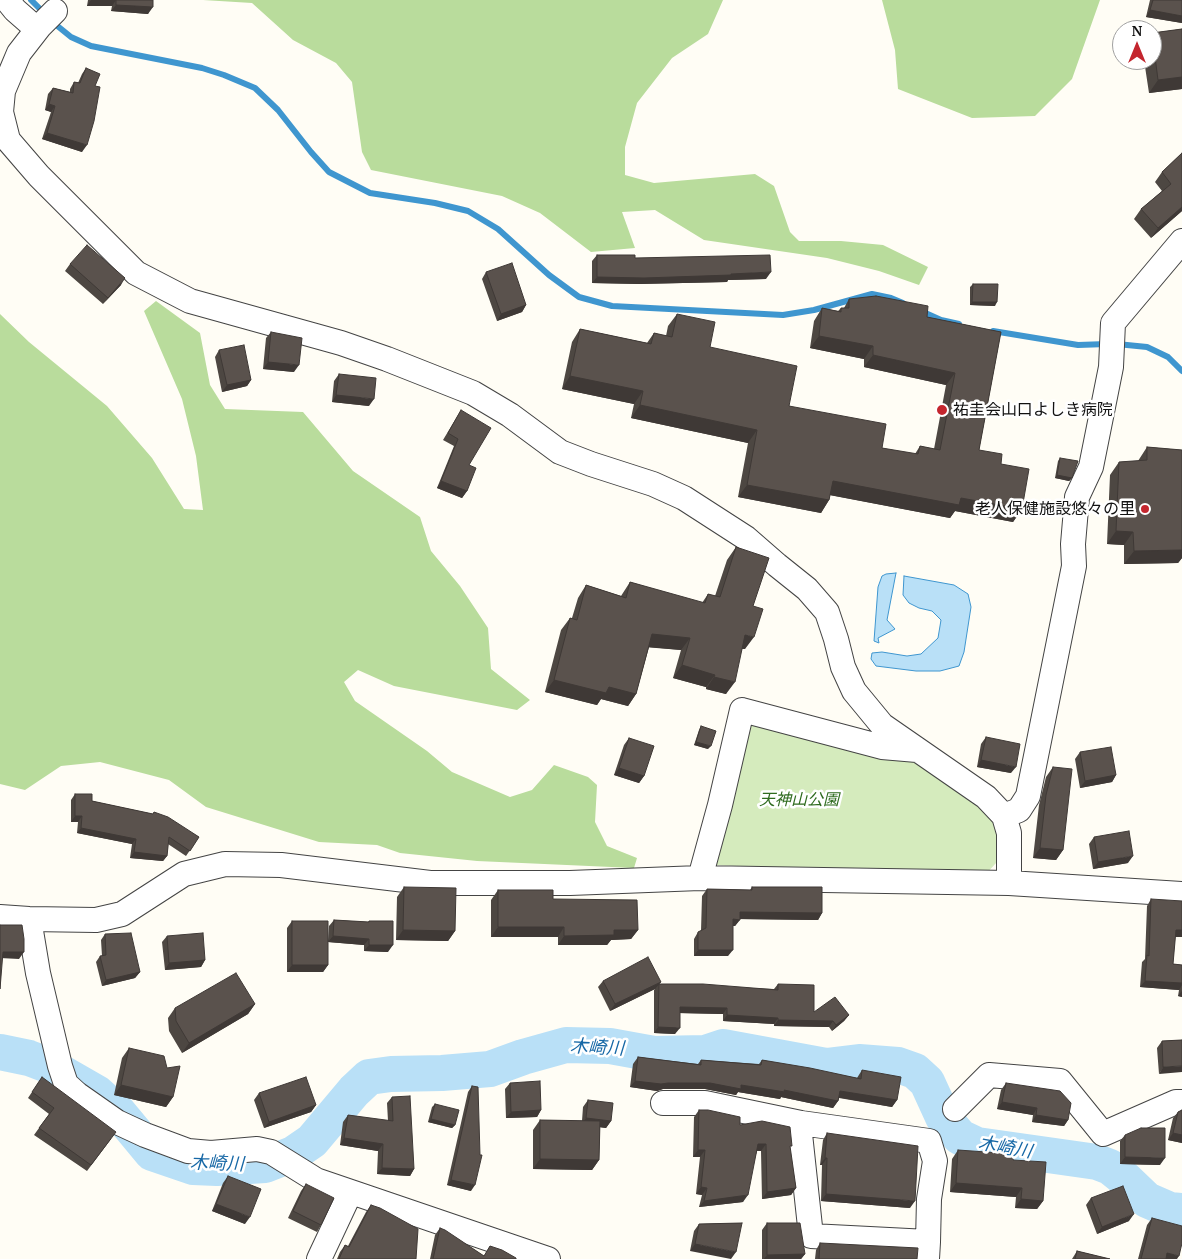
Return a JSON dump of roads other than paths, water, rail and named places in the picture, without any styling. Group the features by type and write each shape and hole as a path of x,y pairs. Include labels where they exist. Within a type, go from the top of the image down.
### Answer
{"street":[{"path":"7,0 14,10 31,24 47,19 19,54 3,91 1,112 4,138 136,273 190,301 341,343 396,362 473,393 510,415 560,452 653,484 684,498 746,538 808,589 827,612 836,639 842,667 854,691 882,725 950,771 986,798 1004,816 1009,833 1009,883"},
{"path":"1004,816 1019,810 1028,796 1074,566 1073,544 1077,497 1091,468 1113,343 1114,323 1182,241"},
{"path":"700,878 720,805 742,710 882,747 917,750"},
{"path":"0,917 96,920 122,914 184,874 225,864 281,865 430,883 570,884 700,878 1009,883 1182,894"},
{"path":"29,919 38,973 63,1075 77,1094 117,1122 188,1151 211,1153 257,1149 280,1157 316,1180 542,1258"},
{"path":"955,1109 989,1075 1060,1081 1103,1134 1176,1102 1182,1102"},
{"path":"663,1103 705,1103 801,1123 929,1141 935,1161 929,1200 927,1251 811,1236 800,1134 801,1123"},
{"path":"319,1259 350,1193"}],"water":[{"path":"896,573 887,620 895,629 878,638 879,643 874,641 878,587 882,576"},
{"path":"904,576 954,585 968,594 971,607 964,652 959,666 940,671 916,671 876,666 871,659 872,653 882,652 907,656 921,654 938,638 941,620 932,611 909,603 903,595"}],"waterway":[{"path":"31,0 71,37 91,46 202,68 255,88 278,110 329,172 370,193 435,203 468,211 498,229 549,275 579,297 612,306 783,315 814,310 872,294 903,303"},
{"path":"921,311 941,320 959,324"},
{"path":"993,331 1078,345 1107,344"},
{"path":"1117,344 1147,347 1168,357 1182,371"},
{"name":"木崎川","path":"0,1052 29,1058 50,1066 97,1093 118,1112 152,1153 193,1167 217,1168 265,1165 293,1154 312,1141 354,1091 369,1077 391,1074 442,1073 490,1069 523,1057 566,1045 610,1046 654,1054 705,1053 723,1047 826,1066 859,1062 898,1065 915,1071 927,1082 943,1117 960,1137 977,1145 1097,1162 1110,1167 1147,1200 1170,1210 1182,1211"}],"place":[{"name":"祐圭会山口よしき病院","path":"942,410"},
{"name":"老人保健施設悠々の里","path":"1145,509"}],"park label":[{"name":"天神山公園","path":"799,800"}]}
